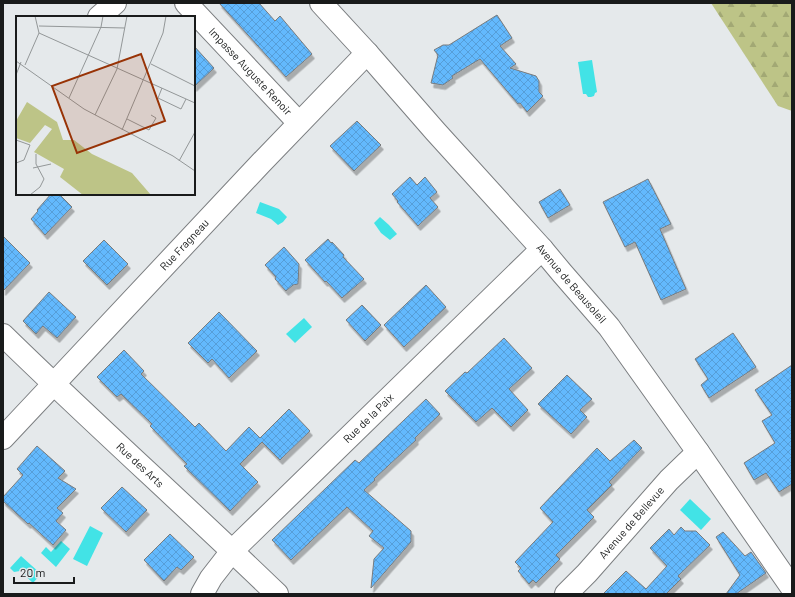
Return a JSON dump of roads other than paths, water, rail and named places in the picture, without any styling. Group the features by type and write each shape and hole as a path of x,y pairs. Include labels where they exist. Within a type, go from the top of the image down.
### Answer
{"street":[{"path":"100,16 115,3"},
{"name":"Impasse Auguste Renoir","path":"186,3 299,123"},
{"name":"Avenue de Beausoleil","path":"321,3 542,249 609,327 792,588"},
{"name":"Rue Fragneau","path":"3,438 366,52"},
{"name":"Rue de la Paix","path":"202,594 211,578 232,551 542,249"},
{"name":"Rue des Arts","path":"3,335 53,384 277,594"},
{"name":"Avenue de Bellevue","path":"566,594 587,573 669,480 698,452"}],"water":[{"path":"592,60 597,92 594,96 588,97 586,94 583,94 578,62"},
{"path":"260,202 279,209 287,217 278,225 271,219 256,213"},
{"path":"380,217 397,234 390,240 381,233 374,223"},
{"path":"304,318 312,327 295,343 286,334"},
{"path":"690,499 711,519 701,530 680,510"},
{"path":"90,526 103,533 87,566 73,559"},
{"path":"61,541 70,549 56,567 41,553 46,547 51,552"},
{"path":"21,556 41,574 33,583 20,571 14,572 10,568"}]}
